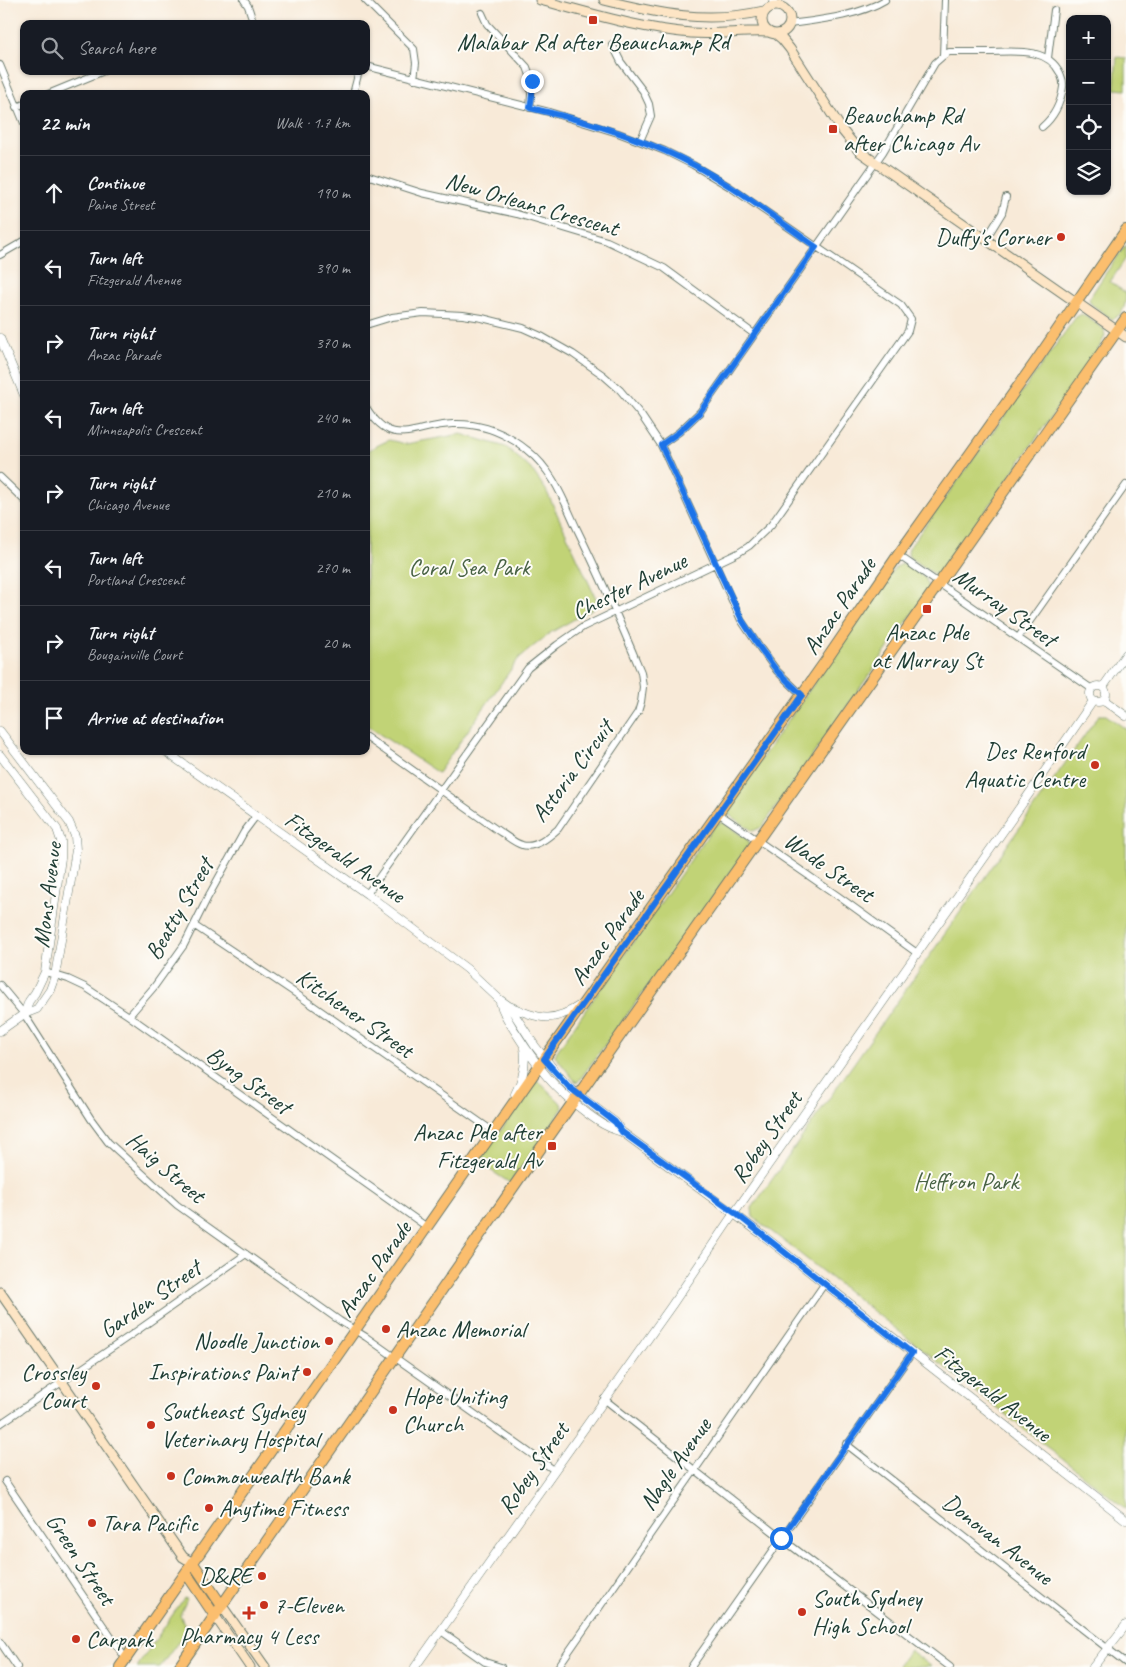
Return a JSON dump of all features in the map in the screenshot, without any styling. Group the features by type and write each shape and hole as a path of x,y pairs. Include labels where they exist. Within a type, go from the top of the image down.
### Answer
{"main road":[{"path":"540,0 630,24 662,30 722,34 772,33 784,31 788,26"},
{"path":"604,0 677,16 734,16 764,11 773,3 783,7 790,19 786,36 790,49"},
{"path":"764,11 761,22 772,33 782,39 790,49 850,142 859,151 1126,337"},
{"name":"Anzac Parade","path":"123,1663 541,1063 588,1000 1126,230"},
{"path":"179,1667 1126,318"},
{"path":"0,1292 183,1556 193,1563 265,1667"},
{"path":"183,1556 186,1573 250,1667"}],"street":[{"path":"244,0 253,20"},
{"path":"365,0 414,49 416,64 414,79"},
{"path":"788,26 861,11 885,0"},
{"path":"943,56 945,0"},
{"path":"1048,58 1054,10"},
{"path":"482,13 487,24 527,67 532,81 530,108"},
{"path":"612,44 621,62 643,91 649,104 651,116 640,141"},
{"path":"661,445 679,432 700,412 883,152 936,63 943,56 949,52 1024,52 1048,58 1058,68 1064,81 1062,96 1048,122 1042,127"},
{"path":"0,65 20,115"},
{"path":"370,67 530,108 618,133 665,151 717,179 816,247"},
{"path":"58,90 94,75"},
{"path":"353,90 358,75"},
{"path":"16,107 20,106"},
{"name":"New Orleans Crescent","path":"370,175 415,191 517,214 607,241 664,268 754,334"},
{"path":"986,240 1002,213 1006,197"},
{"path":"0,255 20,244"},
{"name":"Chester Avenue","path":"367,894 440,790 505,703 528,668 583,627 716,564 749,546 771,525 908,331 911,319 901,305 816,247"},
{"path":"370,324 401,315 445,313 482,318 523,328 558,345 603,375 620,390 641,415 661,445 742,620 777,671 802,695"},
{"path":"0,338 20,386"},
{"name":"Astoria Circuit","path":"370,413 381,426 397,433 408,433 440,425 465,425 498,432 528,450 538,460 552,476 615,611 641,672 643,687 641,702 632,722 558,829 549,837 532,845 522,845 500,832 370,739"},
{"path":"0,477 20,496"},
{"path":"1018,638 1126,486"},
{"name":"Murray Street","path":"898,555 1092,690"},
{"path":"1103,687 1126,654"},
{"path":"1103,687 1098,686 1090,694 1093,701 1099,702 1104,700"},
{"path":"1103,687 1106,694 1104,700"},
{"path":"1104,700 1126,716"},
{"name":"Robey Street","path":"415,1667 672,1305 1093,701"},
{"name":"Mons Avenue","path":"0,731 69,822 75,836 76,850 56,976 50,990 37,1009 24,1014 0,1031"},
{"name":"Mons Avenue","path":"0,755 56,829 61,841 61,858 45,972 24,1014"},
{"name":"Fitzgerald Avenue","path":"171,755 367,894 468,969 499,999 509,1006 541,1063"},
{"name":"Wade Street","path":"718,813 917,953"},
{"name":"Beatty Street","path":"129,1016 154,987 179,952 195,926 212,889 244,832 256,816"},
{"name":"Kitchener Street","path":"195,926 494,1132"},
{"name":"Byng Street","path":"45,972 68,979 85,987 129,1016 427,1227"},
{"name":"Haig Street","path":"0,985 24,1014 108,1142 177,1205 554,1470"},
{"name":"Fitzgerald Avenue","path":"499,999 502,1010 523,1044 541,1063 564,1082 576,1099 615,1122 622,1132 735,1213 1126,1520"},
{"path":"509,1006 526,1013 547,1018 568,1013 588,1000"},
{"path":"500,1123 523,1076 525,1063 523,1044"},
{"name":"Garden Street","path":"0,1424 246,1254"},
{"name":"Nagle Avenue","path":"558,1667 825,1283"},
{"path":"691,1667 846,1444 912,1353"},
{"path":"604,1399 781,1538 950,1667"},
{"name":"Donovan Avenue","path":"846,1444 1126,1663"},
{"name":"Green Street","path":"6,1481 123,1663"},
{"path":"1094,1667 1126,1626"},
{"path":"441,1631 485,1662 500,1667"},
{"path":"0,1642 17,1667"}],"green space":[{"path":"1117,57 1126,58 1126,90 1114,89"},
{"path":"1126,245 1126,258 1110,282 1126,293 1126,301 1122,312 1112,319 1091,304 1089,299"},
{"path":"1082,314 1104,329 1105,336 1099,348 943,572 935,575 909,557 909,548 1076,317"},
{"name":"Coral Sea Park","path":"461,434 506,447 532,470 546,490 599,605 550,633 519,658 438,773 370,728 370,449 389,440 406,444"},
{"path":"902,564 907,565 925,578 929,590 762,827 753,831 726,813 727,808 891,573"},
{"name":"Heffron Park","path":"1099,715 1106,715 1126,729 1126,1509 753,1217 752,1208"},
{"path":"723,822 748,840 749,847 578,1082 575,1081 555,1056 557,1051 715,825"},
{"path":"537,1080 560,1102 563,1108 510,1183 478,1162"},
{"path":"184,1598 187,1599 180,1615 187,1630 160,1667 137,1667"},
{"path":"910,1650 932,1667 900,1667 898,1665"}],"place":[{"name":"Malabar Rd after Beauchamp Rd","path":"593,20"},
{"name":"Beauchamp Rd after Chicago Av","path":"833,129"},
{"name":"Duffy's Corner","path":"1061,237"},
{"name":"Anzac Pde at Murray St","path":"927,609"},
{"name":"Des Renford Aquatic Centre","path":"1095,765"},
{"name":"Anzac Pde after Fitzgerald Av","path":"552,1146"},
{"name":"Anzac Memorial","path":"386,1329"},
{"name":"Noodle Junction","path":"329,1341"},
{"name":"Inspirations Paint","path":"307,1372"},
{"name":"Crossley Court","path":"96,1386"},
{"name":"Hope Uniting Church","path":"393,1410"},
{"name":"Southeast Sydney Veterinary Hospital","path":"151,1425"},
{"name":"Commonwealth Bank","path":"171,1476"},
{"name":"Anytime Fitness","path":"209,1508"},
{"name":"Tara Pacific","path":"92,1523"},
{"name":"D&RE","path":"262,1576"},
{"name":"7-Eleven","path":"264,1605"},
{"name":"South Sydney High School","path":"802,1612"},
{"name":"Pharmacy 4 Less","path":"249,1613"},
{"name":"Carpark","path":"76,1639"}],"route":[{"path":"532,81 530,108 618,133 665,151 717,179 816,247 700,412 690,423 661,445 742,620 777,671 802,695 588,1000 544,1059 569,1087 615,1122 622,1132 735,1213 912,1353 781,1538"}]}
